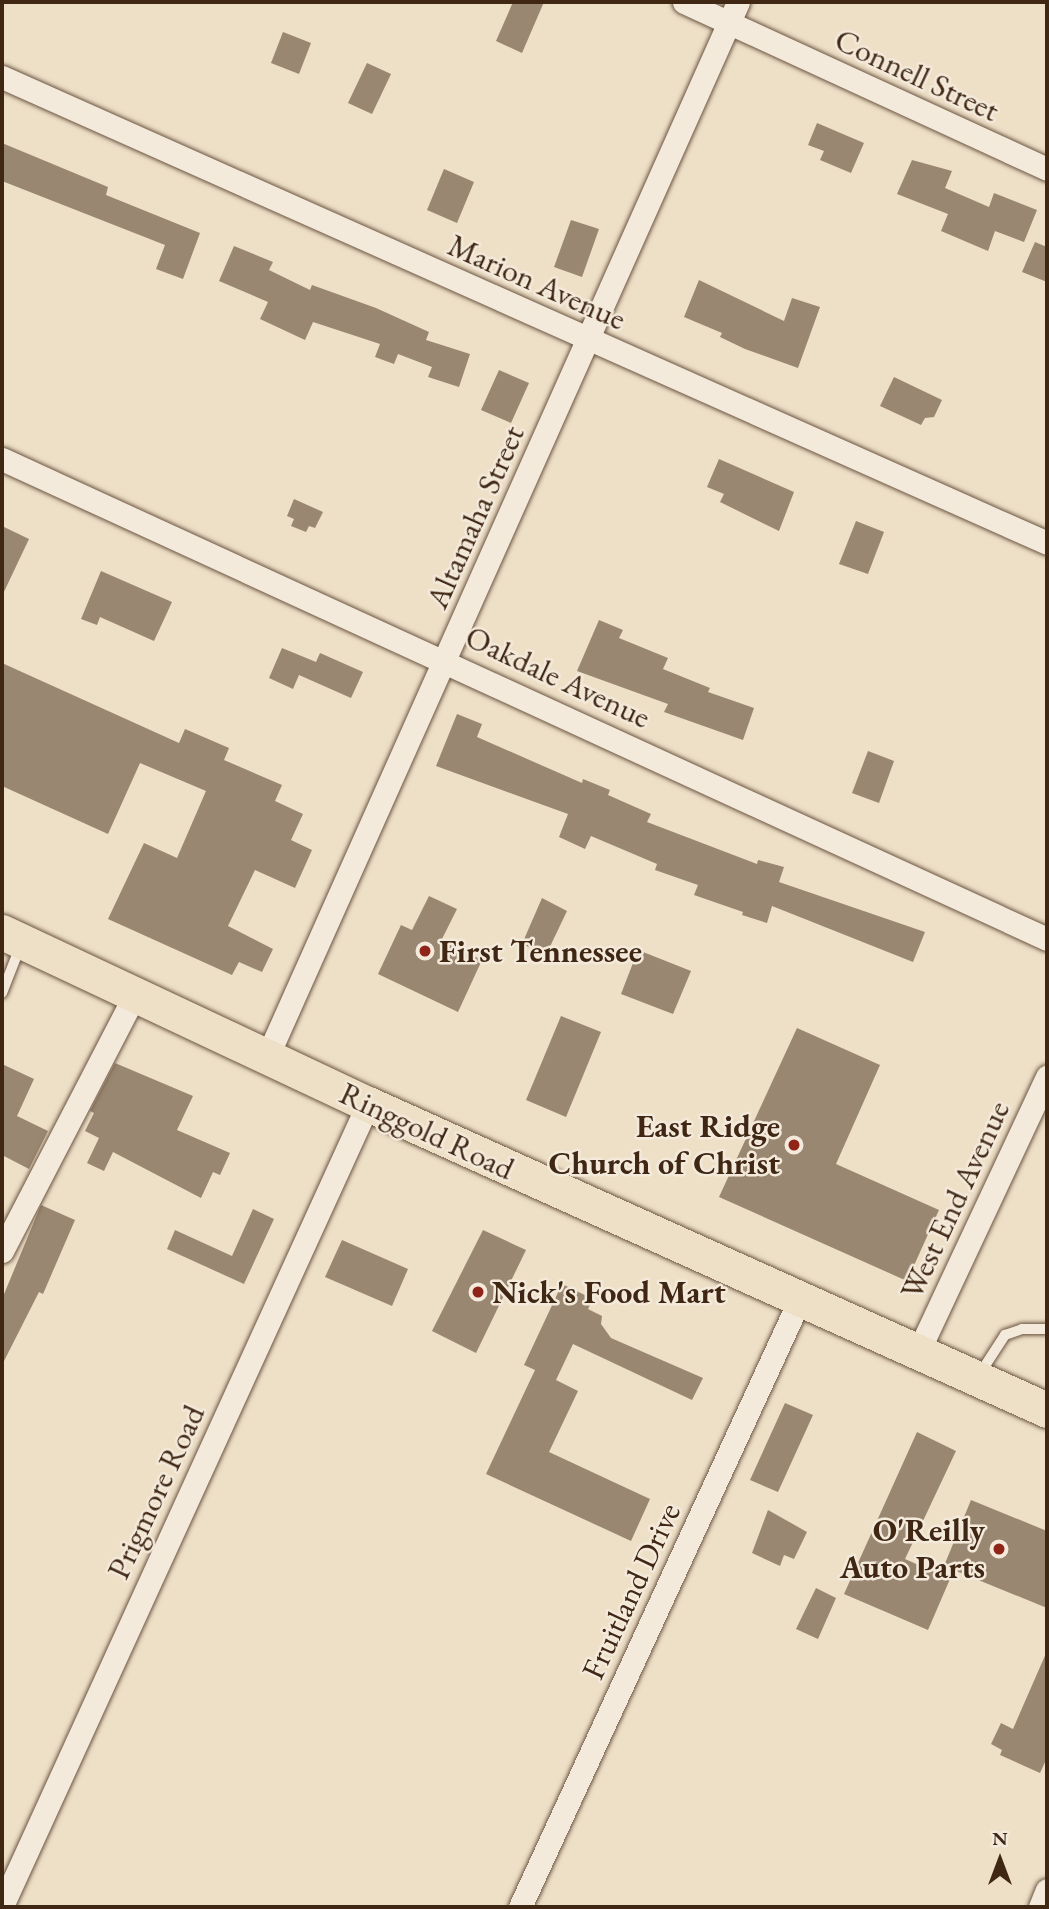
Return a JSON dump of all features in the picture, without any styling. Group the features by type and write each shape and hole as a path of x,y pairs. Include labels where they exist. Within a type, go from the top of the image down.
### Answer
{"main road":[{"name":"Ringgold Road","path":"12,937 134,996 799,1301 919,1350 1047,1410"}],"street":[{"name":"Connell Street","path":"684,2 1047,169"},
{"name":"Altamaha Street","path":"267,1057 738,2"},
{"name":"Marion Avenue","path":"2,77 1047,543"},
{"name":"Oakdale Avenue","path":"2,459 446,660 1047,939"},
{"path":"2,1251 134,996"},
{"name":"West End Avenue","path":"919,1350 1047,1077"},
{"name":"Prigmore Road","path":"2,1906 368,1104"},
{"name":"Fruitland Drive","path":"520,1907 799,1301"},
{"path":"1040,1907 1047,1890"}],"lane":[{"path":"2,993 12,937"},
{"path":"978,1377 1005,1335 1022,1329 1047,1329"}],"building":[{"path":"513,2 544,2 522,53 496,41"},
{"path":"283,32 311,43 299,74 271,63"},
{"path":"367,63 391,74 372,114 348,103"},
{"path":"817,123 864,143 851,173 820,160 824,151 808,145"},
{"path":"2,143 108,187 106,195 200,233 183,279 156,269 165,245 2,181"},
{"path":"912,160 952,171 945,188 989,207 994,193 1037,210 1024,242 995,231 988,251 941,231 948,214 897,194"},
{"path":"444,169 474,182 457,223 427,210"},
{"path":"571,220 599,229 582,277 554,267"},
{"path":"1035,242 1047,247 1047,282 1022,272"},
{"path":"234,246 273,262 269,270 310,290 312,285 376,308 429,332 426,340 470,354 459,387 428,377 432,367 398,354 394,364 375,357 380,344 313,322 305,340 260,319 268,302 219,281"},
{"path":"699,280 784,321 792,298 820,307 798,368 745,349 720,337 722,333 684,317"},
{"path":"499,370 529,383 511,423 481,410"},
{"path":"894,377 942,400 934,417 925,418 921,425 880,406"},
{"path":"719,459 794,492 779,531 720,502 724,494 707,487"},
{"path":"294,499 323,512 315,528 309,526 306,532 291,526 294,519 287,516"},
{"path":"856,521 884,532 868,574 839,564"},
{"path":"2,526 29,539 2,596"},
{"path":"101,571 172,602 154,641 100,617 97,625 81,619"},
{"path":"599,620 623,630 619,638 668,658 663,669 710,688 708,692 754,708 743,740 664,712 668,704 577,671"},
{"path":"282,648 316,662 320,653 363,672 351,698 299,675 293,689 269,678"},
{"path":"2,663 179,743 185,729 229,748 224,760 282,785 275,801 303,814 291,840 312,850 295,888 255,870 228,926 273,949 262,972 239,962 232,975 108,919 144,843 177,858 206,791 140,763 108,834 2,786"},
{"path":"457,714 482,724 477,737 582,783 583,779 610,790 608,795 651,814 647,822 757,864 758,860 784,867 779,882 925,932 913,962 772,906 767,923 742,915 743,912 694,895 698,885 655,870 657,864 591,836 585,849 559,837 568,814 436,766"},
{"path":"868,751 894,761 879,803 852,793"},
{"name":"First Tennessee","path":"429,896 457,909 441,941 482,960 458,1012 378,974 401,925 412,930"},
{"path":"542,898 567,911 546,955 522,944"},
{"path":"638,950 691,971 673,1014 621,994"},
{"path":"561,1016 601,1032 566,1117 526,1100"},
{"name":"East Ridge Church of Christ","path":"797,1028 880,1065 836,1164 939,1210 907,1281 719,1197"},
{"path":"115,1063 193,1096 177,1130 230,1153 220,1175 213,1172 201,1198 113,1152 104,1171 87,1163 99,1138 85,1131 94,1113 90,1111"},
{"path":"2,1064 34,1079 17,1116 48,1131 29,1169 2,1155"},
{"path":"41,1205 75,1220 43,1294 39,1292 2,1365 2,1299"},
{"path":"253,1209 274,1219 244,1284 167,1249 175,1230 232,1256"},
{"name":"Nick's Food Mart","path":"483,1230 526,1250 476,1353 432,1331"},
{"path":"342,1240 408,1269 392,1306 325,1277"},
{"path":"562,1284 593,1299 588,1309 602,1316 601,1324 611,1338 703,1378 692,1400 573,1344 556,1380 578,1391 549,1452 650,1499 631,1541 486,1474 535,1370 524,1365"},
{"path":"785,1403 813,1415 778,1492 750,1480"},
{"path":"917,1432 956,1451 905,1559 950,1579 928,1630 844,1594"},
{"name":"O'Reilly Auto Parts","path":"971,1500 1047,1531 1047,1608 944,1566"},
{"path":"768,1510 807,1532 794,1559 784,1555 780,1566 752,1553"},
{"path":"816,1588 836,1598 818,1639 796,1629"},
{"path":"1047,1651 1047,1758 1040,1773 1000,1755 1002,1750 991,1744 1001,1723 1013,1729"}],"place":[{"name":"First Tennessee","path":"425,951"},
{"name":"East Ridge Church of Christ","path":"794,1145"},
{"name":"Nick's Food Mart","path":"478,1292"},
{"name":"O'Reilly Auto Parts","path":"999,1549"}]}
